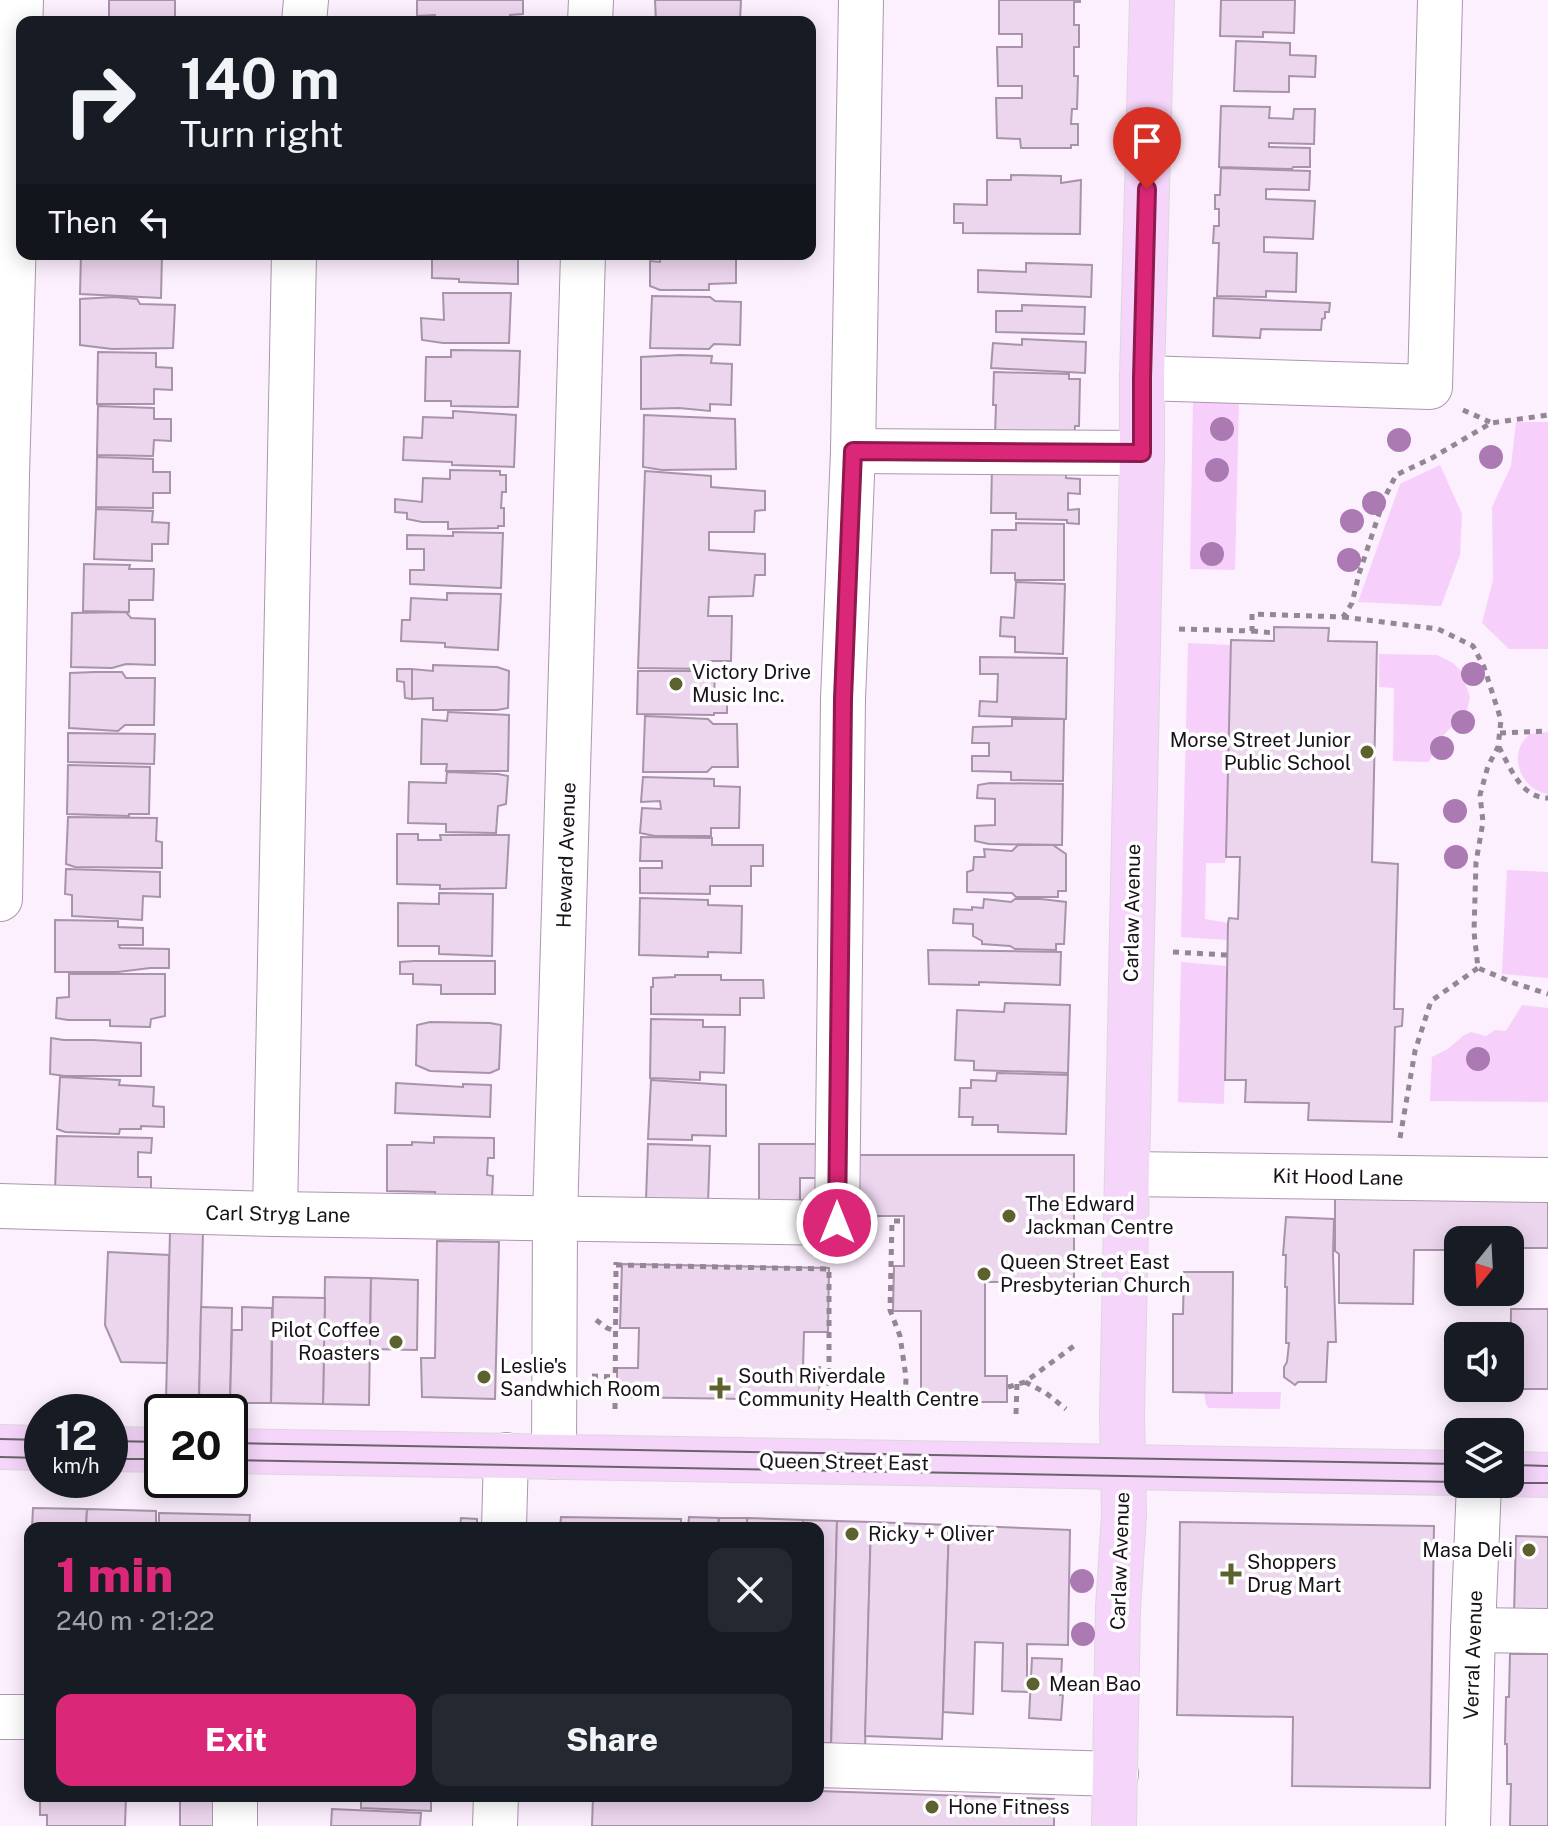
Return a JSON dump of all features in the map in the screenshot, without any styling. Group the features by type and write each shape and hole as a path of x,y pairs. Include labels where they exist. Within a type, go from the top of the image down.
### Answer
{"main road":[{"name":"Carlaw Avenue","path":"1114,1826 1118,1608 1124,1515 1122,1414 1152,0"},
{"path":"0,1447 24,1448"},
{"name":"Queen Street East","path":"248,1451 1444,1473"},
{"path":"1524,1474 1548,1475"}],"street":[{"path":"861,0 853,451 1142,453"},
{"path":"1142,378 1430,387 1440,0"},
{"path":"0,899 9,94 16,39"},
{"path":"275,1214 294,260"},
{"name":"Heward Avenue","path":"554,1457 555,1218 583,260"},
{"name":"Carl Stryg Lane","path":"0,1206 275,1214 837,1223 843,699 853,451"},
{"name":"Kit Hood Lane","path":"1128,1174 1548,1180"},
{"path":"504,1522 506,1455"},
{"name":"Verral Avenue","path":"1468,1826 1478,1498"},
{"path":"1473,1630 1548,1631"},
{"path":"0,1717 24,1717"},
{"path":"824,1765 1116,1774"},
{"path":"235,1802 235,1826"},
{"path":"495,1826 496,1802"}],"path":[{"path":"1343,617 1352,603 1380,510 1396,475 1491,423 1548,415"},
{"path":"1252,631 1252,614 1343,617 1438,629 1473,646 1484,667 1501,720 1498,747 1488,766 1480,795 1483,822 1476,862 1474,932 1478,968"},
{"path":"1178,629 1274,633"},
{"path":"1500,733 1548,731"},
{"path":"1498,747 1524,789 1540,798 1548,798"},
{"path":"1173,952 1227,955"},
{"path":"1478,968 1548,994"},
{"path":"1389,1140 1400,1138 1415,1051 1431,1001 1478,968"},
{"path":"615,1409 617,1220"},
{"path":"900,1221 892,1221 890,1310 900,1336 906,1377 905,1413"},
{"path":"616,1265 829,1269 829,1412"},
{"path":"592,1318 616,1331"},
{"path":"1008,1387 1025,1382 1078,1343"},
{"path":"1025,1382 1066,1409"},
{"path":"1016,1414 1017,1384"}],"shaded area":[{"path":"1193,400 1239,401 1235,570 1190,569"},
{"path":"1516,422 1548,422 1548,649 1509,649 1482,623 1493,580 1492,507 1511,466"},
{"path":"1440,465 1462,514 1460,555 1441,606 1358,602 1400,484"},
{"path":"1188,643 1231,645 1226,857 1225,863 1206,863 1205,919 1228,923 1228,940 1181,937"},
{"path":"1379,654 1437,655 1461,671 1470,697 1467,710 1439,740 1429,762 1393,761 1394,688 1379,687"},
{"path":"1548,732 1548,794 1533,788 1522,776 1518,753 1529,734"},
{"path":"1507,870 1548,872 1548,978 1502,974"},
{"path":"1181,962 1227,966 1224,1104 1178,1102"},
{"path":"1522,1005 1548,1008 1548,1102 1430,1101 1432,1057 1471,1032 1486,1036 1495,1030 1506,1031"},
{"path":"1204,1392 1281,1392 1280,1409 1209,1408"}],"building":[{"path":"109,0 175,0 175,16 109,16"},
{"path":"417,0 523,0 523,14 510,16 417,16"},
{"path":"655,0 741,0 740,16 656,16"},
{"path":"999,0 1080,0 1074,2 1074,25 1079,25 1079,47 1074,47 1074,76 1078,76 1077,109 1072,109 1071,124 1078,124 1078,145 1071,145 1071,148 1021,148 1020,139 997,138 996,98 1022,98 1022,86 998,86 997,47 1022,47 1022,34 999,34"},
{"path":"1221,0 1295,0 1294,33 1263,32 1263,37 1220,36"},
{"path":"1236,41 1290,43 1290,55 1316,56 1315,77 1289,76 1289,92 1234,91"},
{"path":"1221,106 1270,107 1269,118 1293,119 1294,109 1315,109 1314,144 1269,143 1269,147 1310,148 1310,167 1219,167"},
{"path":"1221,168 1310,171 1309,190 1266,189 1266,199 1315,201 1313,239 1264,237 1264,252 1297,253 1296,292 1266,291 1266,297 1217,296 1219,243 1213,243 1214,226 1219,226 1215,195 1220,195"},
{"path":"1011,175 1061,176 1061,183 1081,180 1080,234 963,233 963,223 954,223 954,204 987,205 987,180 1011,180"},
{"path":"81,260 162,260 161,298 80,294"},
{"path":"432,260 518,260 518,284 432,278"},
{"path":"736,260 736,283 709,284 709,290 660,290 650,286 650,261"},
{"path":"1026,263 1092,265 1091,297 978,292 978,270 1026,272"},
{"path":"443,293 511,293 509,343 422,340 421,318 444,320"},
{"path":"652,296 710,297 715,301 741,302 740,345 714,344 709,349 650,348"},
{"path":"1214,298 1330,303 1329,312 1325,312 1322,319 1321,330 1261,329 1260,338 1213,336"},
{"path":"80,299 137,299 140,304 175,305 173,348 112,349 80,345"},
{"path":"1022,305 1085,307 1084,334 996,332 996,311 1022,311"},
{"path":"1022,339 1086,342 1085,373 991,368 993,343 1022,345"},
{"path":"451,350 520,351 518,407 451,406 451,401 425,401 426,357 451,357"},
{"path":"98,352 156,353 156,367 172,368 172,390 154,389 154,404 97,404"},
{"path":"712,356 711,363 732,364 731,405 710,404 710,411 641,409 641,357"},
{"path":"994,372 1069,374 1069,379 1080,379 1079,426 1075,426 1074,437 995,435"},
{"path":"98,406 154,408 154,419 171,419 171,441 154,440 153,456 97,455"},
{"path":"453,411 516,415 514,467 403,460 404,437 422,438 423,417 453,418"},
{"path":"644,415 735,419 736,469 662,470 643,467"},
{"path":"1066,456 1066,478 1080,479 1080,494 1068,493 1068,510 1079,509 1079,524 1067,523 1067,520 1016,519 1016,513 991,513 992,467"},
{"path":"97,457 153,459 153,472 170,472 170,493 153,493 153,508 96,507"},
{"path":"450,470 500,471 500,475 506,475 506,492 502,492 501,508 504,508 504,526 448,529 448,522 422,522 407,519 407,513 395,512 395,499 422,502 423,478 450,479"},
{"path":"645,471 711,476 711,487 765,491 765,510 755,511 754,532 709,532 709,550 765,554 765,575 755,575 753,596 709,597 708,616 732,616 731,661 708,661 707,669 638,668"},
{"path":"96,509 153,511 152,522 169,523 168,544 152,544 152,561 94,559"},
{"path":"1016,523 1064,524 1064,580 1015,580 1015,573 991,573 992,530 1016,530"},
{"path":"453,532 503,533 501,588 410,584 410,570 424,570 424,549 407,549 407,535 453,536"},
{"path":"84,564 154,569 153,600 129,600 129,612 83,611"},
{"path":"1016,582 1065,584 1063,654 1015,652 1015,637 1000,636 1001,617 1014,618"},
{"path":"447,593 501,594 498,650 401,641 402,620 410,620 411,598 447,600"},
{"path":"126,612 131,618 155,619 155,665 71,667 72,613"},
{"path":"1274,627 1329,628 1328,641 1377,642 1372,862 1398,864 1394,1009 1403,1009 1402,1026 1395,1027 1392,1122 1308,1120 1309,1103 1245,1102 1246,1080 1225,1080 1228,923 1229,918 1238,919 1240,857 1226,857 1231,640 1274,641"},
{"path":"980,657 1067,658 1066,719 979,716 980,701 997,702 998,674 980,674"},
{"path":"433,665 497,667 509,671 508,708 433,710 433,698 412,699 412,669 433,671"},
{"path":"397,669 412,669 412,699 405,698 404,682 397,681"},
{"name":"Victory Drive Music Inc.","path":"638,671 715,671 714,700 727,699 727,713 637,714"},
{"path":"122,672 126,678 155,678 154,725 125,725 118,731 69,728 70,673"},
{"path":"448,712 509,715 508,771 446,771 447,764 421,764 422,719 447,721"},
{"path":"645,716 708,719 713,724 737,724 738,767 712,767 707,772 643,772"},
{"path":"1012,719 1064,719 1063,781 1011,780 1011,772 972,771 972,756 989,756 989,743 972,743 973,727 1012,726"},
{"path":"68,733 155,734 154,764 68,762"},
{"path":"68,765 150,767 149,814 67,814"},
{"path":"447,772 508,776 506,804 498,806 496,833 446,832 446,824 408,823 409,782 446,783"},
{"path":"643,777 714,779 714,786 740,787 739,828 711,828 711,836 640,833 642,808 661,809 660,801 641,802"},
{"path":"1063,784 1062,845 975,841 975,826 995,825 995,799 977,798 978,785"},
{"path":"68,817 157,818 156,841 162,842 162,868 75,867 66,864"},
{"path":"397,834 418,834 418,840 441,840 440,835 509,835 506,888 440,889 440,885 397,884"},
{"path":"641,837 712,838 712,845 763,845 763,866 751,866 751,886 710,886 710,894 640,893 640,868 662,868 662,861 640,861"},
{"path":"1018,845 1053,845 1066,854 1066,891 1058,891 1058,897 967,892 967,872 973,870 974,857 985,857 984,849 1012,851"},
{"path":"66,869 160,872 160,897 143,896 142,920 72,916 72,895 65,894"},
{"path":"439,893 493,894 492,956 439,954 439,946 398,946 398,903 439,904"},
{"path":"640,898 708,900 708,905 742,906 741,953 708,952 708,957 639,955"},
{"path":"984,899 1066,902 1064,944 1056,944 1056,950 982,944 973,936 973,924 953,923 954,909 983,908"},
{"path":"55,920 118,921 118,927 143,928 143,945 119,945 120,948 169,949 169,968 55,972"},
{"path":"928,950 1061,952 1060,985 929,984"},
{"path":"495,961 495,994 441,994 441,985 413,984 413,974 400,974 400,962"},
{"path":"69,974 165,974 165,1016 151,1019 150,1027 110,1026 110,1020 56,1018 57,998 69,997"},
{"path":"721,975 721,980 763,980 764,998 740,998 740,1015 651,1014 653,978"},
{"path":"1005,1003 1070,1005 1068,1073 974,1070 974,1061 955,1060 957,1010 1004,1012"},
{"path":"651,1019 703,1020 703,1027 725,1027 724,1073 700,1072 700,1080 650,1078"},
{"path":"430,1022 501,1025 499,1069 490,1073 430,1071 416,1065 417,1025"},
{"path":"51,1038 141,1043 141,1076 50,1074"},
{"path":"997,1073 1068,1075 1066,1134 998,1132 998,1125 972,1125 973,1117 959,1117 960,1088 971,1088 971,1080 996,1081"},
{"path":"60,1077 120,1080 119,1085 154,1087 153,1106 164,1107 164,1127 120,1129 119,1134 57,1129"},
{"path":"651,1080 726,1085 726,1136 692,1135 692,1140 648,1139"},
{"path":"396,1083 463,1087 463,1084 491,1085 490,1117 395,1113"},
{"path":"57,1136 152,1138 151,1153 138,1152 138,1177 151,1177 151,1191 55,1190"},
{"path":"434,1137 494,1138 494,1158 488,1158 487,1175 493,1176 492,1197 387,1191 387,1145 434,1143"},
{"path":"648,1144 710,1146 708,1203 646,1200"},
{"path":"759,1144 826,1144 826,1178 800,1178 800,1202 759,1202"},
{"name":"Queen Street East Presbyterian Church","path":"853,1155 1074,1155 1074,1282 985,1282 985,1376 1007,1376 1007,1402 921,1402 921,1311 893,1311 894,1266 904,1266 904,1216 854,1216"},
{"path":"1335,1190 1548,1192 1548,1248 1524,1248 1524,1226 1444,1226 1444,1250 1414,1250 1413,1304 1339,1303 1339,1254 1335,1251"},
{"path":"1286,1217 1334,1219 1336,1342 1328,1342 1326,1382 1298,1382 1295,1385 1284,1377 1289,1343 1286,1343 1286,1255 1283,1255"},
{"path":"170,1231 203,1232 199,1394 166,1394"},
{"path":"437,1241 499,1242 495,1399 422,1397 421,1358 435,1358"},
{"path":"108,1252 169,1255 167,1363 121,1362 105,1325"},
{"path":"622,1264 829,1268 828,1332 804,1332 803,1367 820,1367 819,1400 617,1397 617,1368 638,1368 639,1328 620,1328"},
{"path":"1184,1272 1233,1272 1232,1393 1173,1392 1173,1314 1183,1314"},
{"path":"325,1277 371,1278 369,1405 323,1404"},
{"path":"371,1278 418,1280 417,1350 370,1349"},
{"path":"273,1297 325,1298 323,1404 271,1403"},
{"path":"201,1307 232,1308 230,1394 199,1394"},
{"path":"242,1307 272,1308 271,1403 248,1403 248,1394 230,1394 232,1330 242,1330"},
{"path":"1511,1309 1548,1309 1548,1389 1524,1389 1524,1322 1511,1322"},
{"path":"33,1508 87,1509 86,1522 32,1522"},
{"path":"87,1509 156,1511 156,1522 86,1522"},
{"path":"159,1513 250,1515 249,1522 159,1522"},
{"path":"561,1517 681,1519 681,1522 561,1522"},
{"path":"689,1517 719,1518 719,1522 689,1522"},
{"path":"461,1518 477,1519 477,1522 461,1522"},
{"path":"719,1518 747,1518 747,1522 719,1522"},
{"path":"747,1518 803,1520 803,1522 747,1522"},
{"path":"837,1521 831,1743 824,1743 824,1522 803,1522"},
{"path":"837,1521 871,1522 865,1750 831,1749"},
{"path":"871,1522 949,1525 942,1739 865,1736"},
{"path":"1180,1522 1434,1526 1430,1788 1292,1786 1293,1717 1177,1715"},
{"path":"949,1525 1070,1530 1068,1645 1027,1644 1027,1692 1002,1691 1003,1643 975,1642 973,1714 943,1712"},
{"path":"1516,1536 1548,1537 1548,1615 1514,1615"},
{"path":"1510,1654 1548,1654 1548,1826 1510,1826 1511,1784 1507,1784 1505,1744"},
{"path":"1032,1658 1062,1659 1061,1720 1029,1718"},
{"path":"824,1791 1054,1799 1054,1826 592,1826 593,1802 824,1802"},
{"path":"40,1802 126,1802 125,1826 47,1826 47,1815 40,1815"},
{"path":"180,1802 224,1802 224,1826 180,1826"},
{"path":"361,1802 431,1802 431,1811 361,1808"},
{"path":"332,1809 421,1813 420,1826 331,1826"}],"tram line":[{"path":"0,1439 24,1440"},
{"path":"128,1441 144,1442"},
{"path":"248,1443 1444,1464"},
{"path":"0,1457 24,1458"},
{"path":"128,1459 144,1459"},
{"path":"248,1460 1444,1482"},
{"path":"1524,1465 1548,1466"},
{"path":"1524,1483 1548,1483"}],"place":[{"name":"Victory Drive Music Inc.","path":"676,684"},
{"name":"Morse Street Junior Public School","path":"1367,752"},
{"name":"The Edward Jackman Centre","path":"1009,1216"},
{"name":"Queen Street East Presbyterian Church","path":"984,1274"},
{"name":"Pilot Coffee Roasters","path":"396,1342"},
{"name":"Leslie's Sandwhich Room","path":"484,1377"},
{"name":"South Riverdale Community Health Centre","path":"720,1388"},
{"name":"Ricky + Oliver","path":"852,1534"},
{"name":"Masa Deli","path":"1529,1550"},
{"name":"Shoppers Drug Mart","path":"1231,1574"},
{"name":"Mean Bao","path":"1033,1684"},
{"name":"Hone Fitness","path":"932,1807"}],"route":[{"path":"837,1223 843,699 853,451 1142,453 1147,189"}]}
